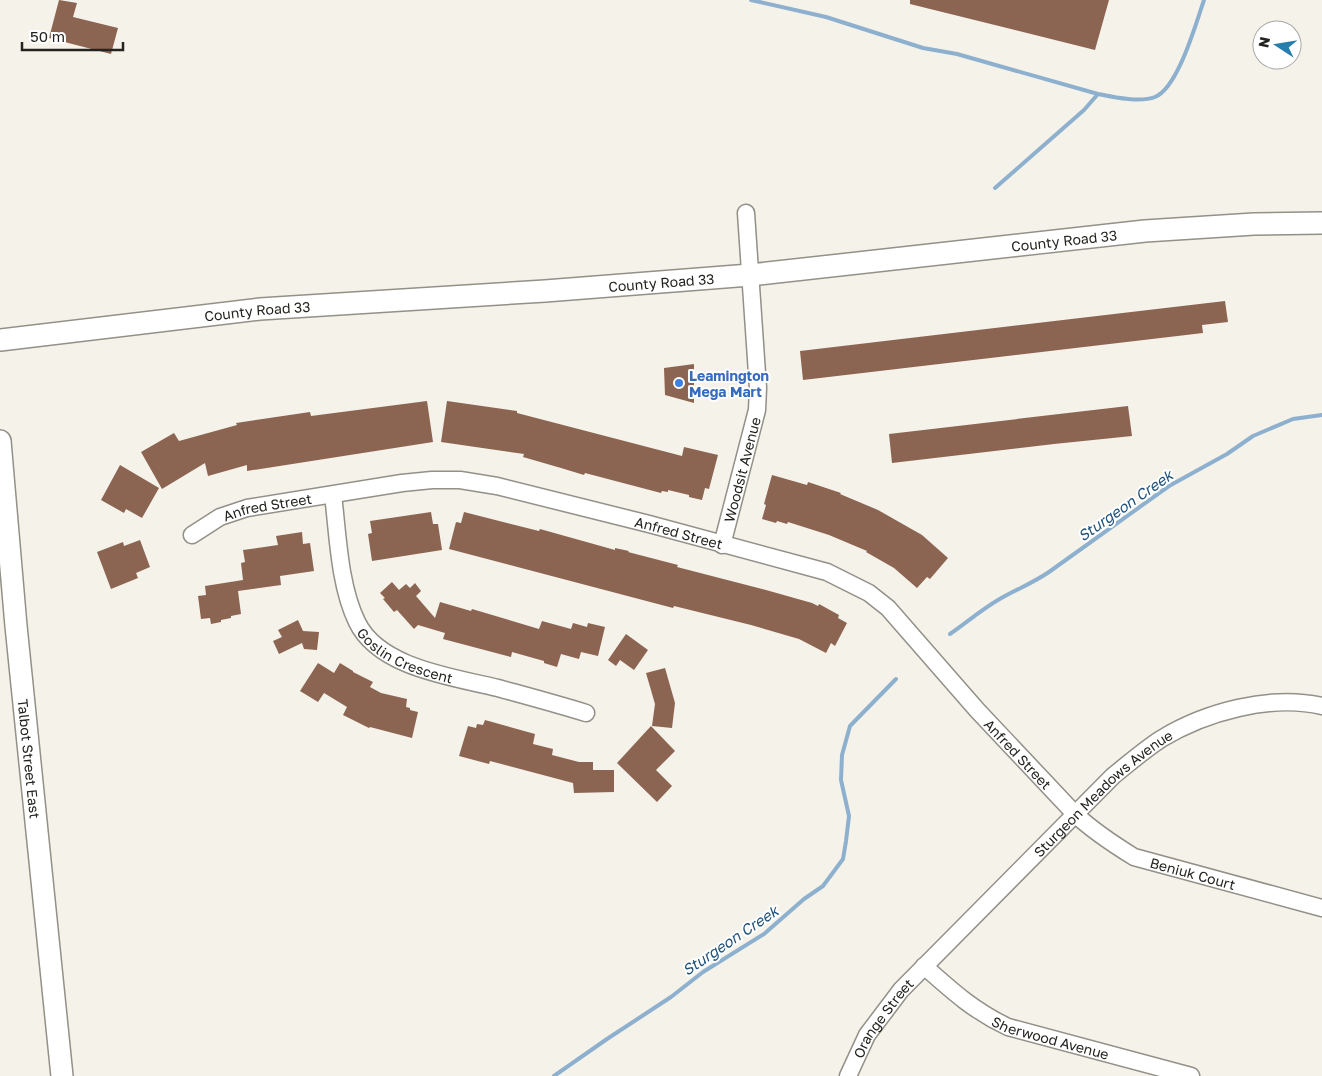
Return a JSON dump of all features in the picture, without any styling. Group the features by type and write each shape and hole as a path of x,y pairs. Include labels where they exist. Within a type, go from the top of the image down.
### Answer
{"main road":[{"name":"County Road 33","path":"0,340 260,309 545,291 750,275 1145,231 1254,224 1322,223"},
{"name":"Talbot Street East","path":"0,441 16,626 62,1076"}],"street":[{"name":"Woodsit Avenue","path":"722,544 757,410 758,388 746,213"},
{"name":"Anfred Street","path":"192,534 220,517 247,508 416,481 460,480 511,490 649,524 827,572 870,593 888,608 977,710 1075,814"},
{"name":"Goslin Crescent","path":"333,494 341,562 349,602 362,631 377,646 399,659 428,671 586,713"},
{"name":"Sturgeon Meadows Avenue","path":"924,966 1112,776 1162,739 1201,719 1270,702 1308,703 1322,706"},
{"name":"Beniuk Court","path":"1075,814 1097,833 1134,857 1322,908"},
{"name":"Orange Street","path":"848,1076 867,1035 901,990 924,966"},
{"name":"Sherwood Avenue","path":"924,966 965,1002 986,1016 1008,1027 1191,1076"}],"building":[{"path":"59,0 77,3 73,17 118,28 111,54 49,38"},
{"path":"910,0 1109,0 1095,50 910,4"},
{"path":"1225,301 1228,322 1202,325 1203,333 803,380 800,351"},
{"name":"Leamington Mega Mart","path":"694,364 694,403 665,395 664,368"},
{"path":"427,401 433,442 247,471 247,465 208,476 205,463 162,489 141,452 174,433 179,441 237,425 236,423 310,412 311,416"},
{"path":"447,401 517,411 517,413 682,456 684,447 718,455 709,489 705,488 702,500 668,490 668,492 662,491 661,493 585,473 584,475 523,457 524,454 441,442"},
{"path":"1128,406 1132,436 892,463 889,434"},
{"path":"120,465 159,488 142,518 126,509 124,513 101,500"},
{"path":"772,475 807,485 808,482 841,493 878,510 922,535 948,558 930,579 927,577 917,588 894,568 867,551 829,535 788,522 787,524 777,521 776,523 762,519"},
{"path":"431,512 433,524 438,524 442,550 372,561 368,534 372,533 370,521"},
{"path":"464,512 539,531 540,529 615,550 615,548 629,551 678,565 677,567 766,590 818,606 819,604 839,615 838,618 847,623 835,646 831,643 826,653 799,639 751,625 674,606 673,608 449,549 456,522 461,523"},
{"path":"302,532 303,544 310,543 314,571 280,576 281,585 238,591 241,614 211,624 210,618 201,619 198,596 206,595 205,586 243,580 241,563 245,562 243,550 278,545 276,536"},
{"path":"140,540 150,567 136,573 138,578 111,589 97,552 123,542 124,546"},
{"path":"392,582 399,590 406,584 410,588 415,583 421,591 416,596 435,618 440,602 471,611 472,609 539,629 542,621 571,629 573,623 587,627 588,623 605,627 598,656 581,652 579,659 561,654 557,667 544,663 544,661 512,652 511,657 443,639 445,633 418,625 414,629 397,610 394,612 380,593"},
{"path":"298,620 303,631 319,632 317,650 304,649 302,643 279,654 273,641 282,637 278,630"},
{"path":"626,634 648,650 634,670 620,660 616,666 608,660"},
{"path":"318,663 334,673 340,663 373,682 370,687 381,693 407,699 406,707 418,712 412,738 369,728 343,715 347,707 324,693 318,702 300,691"},
{"path":"665,668 675,703 672,728 652,726 655,704 646,673"},
{"path":"485,720 535,734 533,744 553,749 552,755 579,762 593,762 593,770 614,770 614,792 574,793 573,783 490,761 489,764 459,756 468,726 476,728 477,724 483,725"},
{"path":"651,726 675,751 656,770 672,786 657,802 617,763"}],"waterway":[{"path":"751,0 826,17 923,48 957,54 1098,94 1126,99 1149,99 1155,97 1171,81 1185,54 1204,0"},
{"path":"995,188 1084,110 1098,94"},
{"name":"Sturgeon Creek","path":"950,634 1004,596 1049,572 1169,486 1227,454 1253,436 1293,419 1322,415"},
{"name":"Sturgeon Creek","path":"554,1076 671,997 703,972 764,934 804,899 823,886 843,859 849,816 841,780 842,755 850,726 896,679"}],"place":[{"name":"Leamington Mega Mart","path":"679,383"}]}
